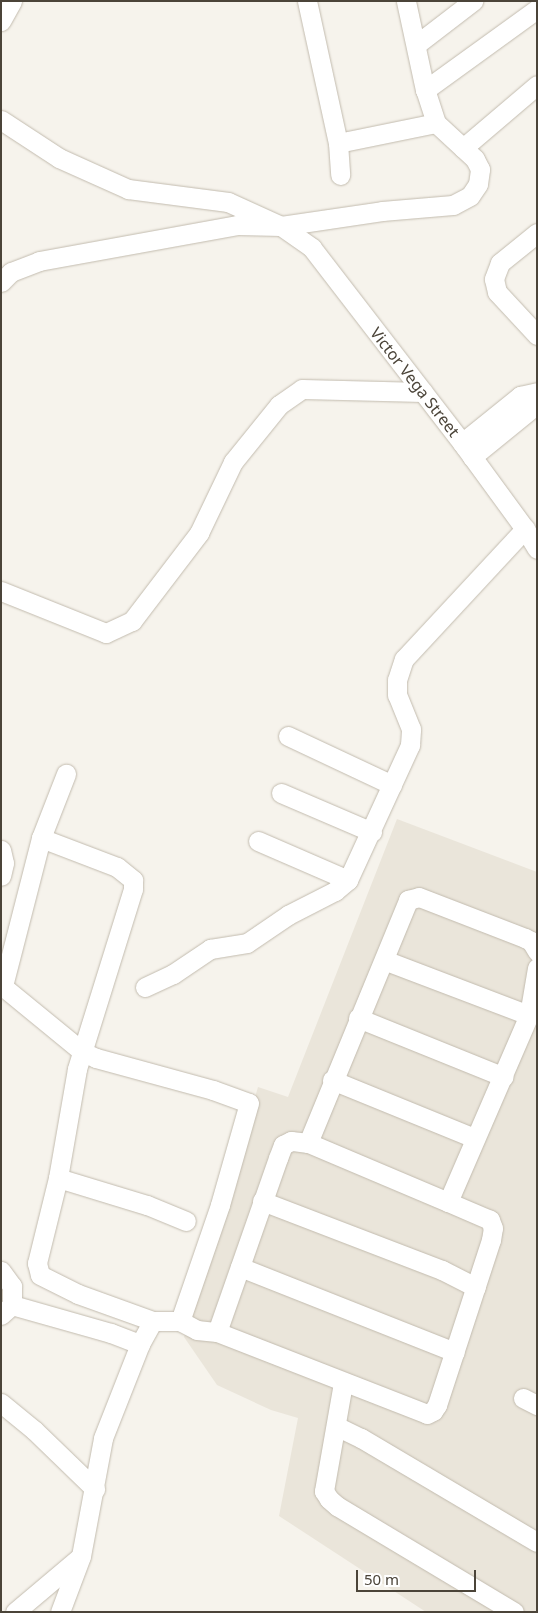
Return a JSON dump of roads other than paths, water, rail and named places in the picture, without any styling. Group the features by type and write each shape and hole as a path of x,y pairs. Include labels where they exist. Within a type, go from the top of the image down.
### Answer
{"street":[{"path":"1,21 12,1"},
{"path":"307,1 338,143 340,175"},
{"path":"1,282 10,272 39,261 236,225 281,226 382,211 453,205 470,196 478,184 480,169 475,159 436,123 425,90 417,44 406,1"},
{"path":"417,44 473,1"},
{"path":"425,90 537,9"},
{"path":"463,148 537,85"},
{"name":"Victor Vega Street","path":"1,120 59,158 128,189 228,202 281,226 312,248 467,450 525,529 537,549"},
{"path":"338,143 436,123"},
{"path":"537,234 500,263 494,279 497,292 537,336"},
{"path":"1,591 106,633 132,621 199,533 234,462 279,405 302,389 423,392"},
{"path":"467,450 520,396 537,393"},
{"path":"145,987 173,974 210,948 247,943 288,915 335,891 348,880 372,832 410,745 411,729 397,695 397,680 404,659 525,529"},
{"path":"288,736 392,785"},
{"path":"66,774 41,838 2,986 83,1052 96,1058 213,1090 249,1104 220,1205 198,1327"},
{"path":"281,793 372,832"},
{"path":"41,838 117,868 133,880 133,888 77,1069 58,1178 37,1263 40,1275 78,1294 153,1321 198,1327 426,1414 433,1411 437,1405 491,1240 493,1228 490,1220 308,1143 291,1141 283,1145 240,1267 198,1327"},
{"path":"258,841 348,880"},
{"path":"1,850 4,863 1,876"},
{"path":"308,1143 332,1080 408,900 413,897 419,898 525,938 531,941 537,951"},
{"path":"384,960 529,1015"},
{"path":"448,1202 474,1138 504,1077 529,1015 537,968"},
{"path":"358,1018 504,1077"},
{"path":"332,1080 474,1138"},
{"path":"58,1178 147,1205 186,1221"},
{"path":"262,1201 442,1270 476,1287"},
{"path":"240,1267 455,1352"},
{"path":"1,1271 12,1286 7,1310 111,1333 140,1344"},
{"path":"60,1612 81,1556 103,1438 140,1344 153,1321"},
{"path":"343,1383 324,1491 329,1499 345,1511 514,1612"},
{"path":"1,1403 34,1430 95,1489"},
{"path":"336,1426 369,1443 537,1542"},
{"path":"15,1612 81,1556"},
{"path":"1,1604 9,1612"}]}
